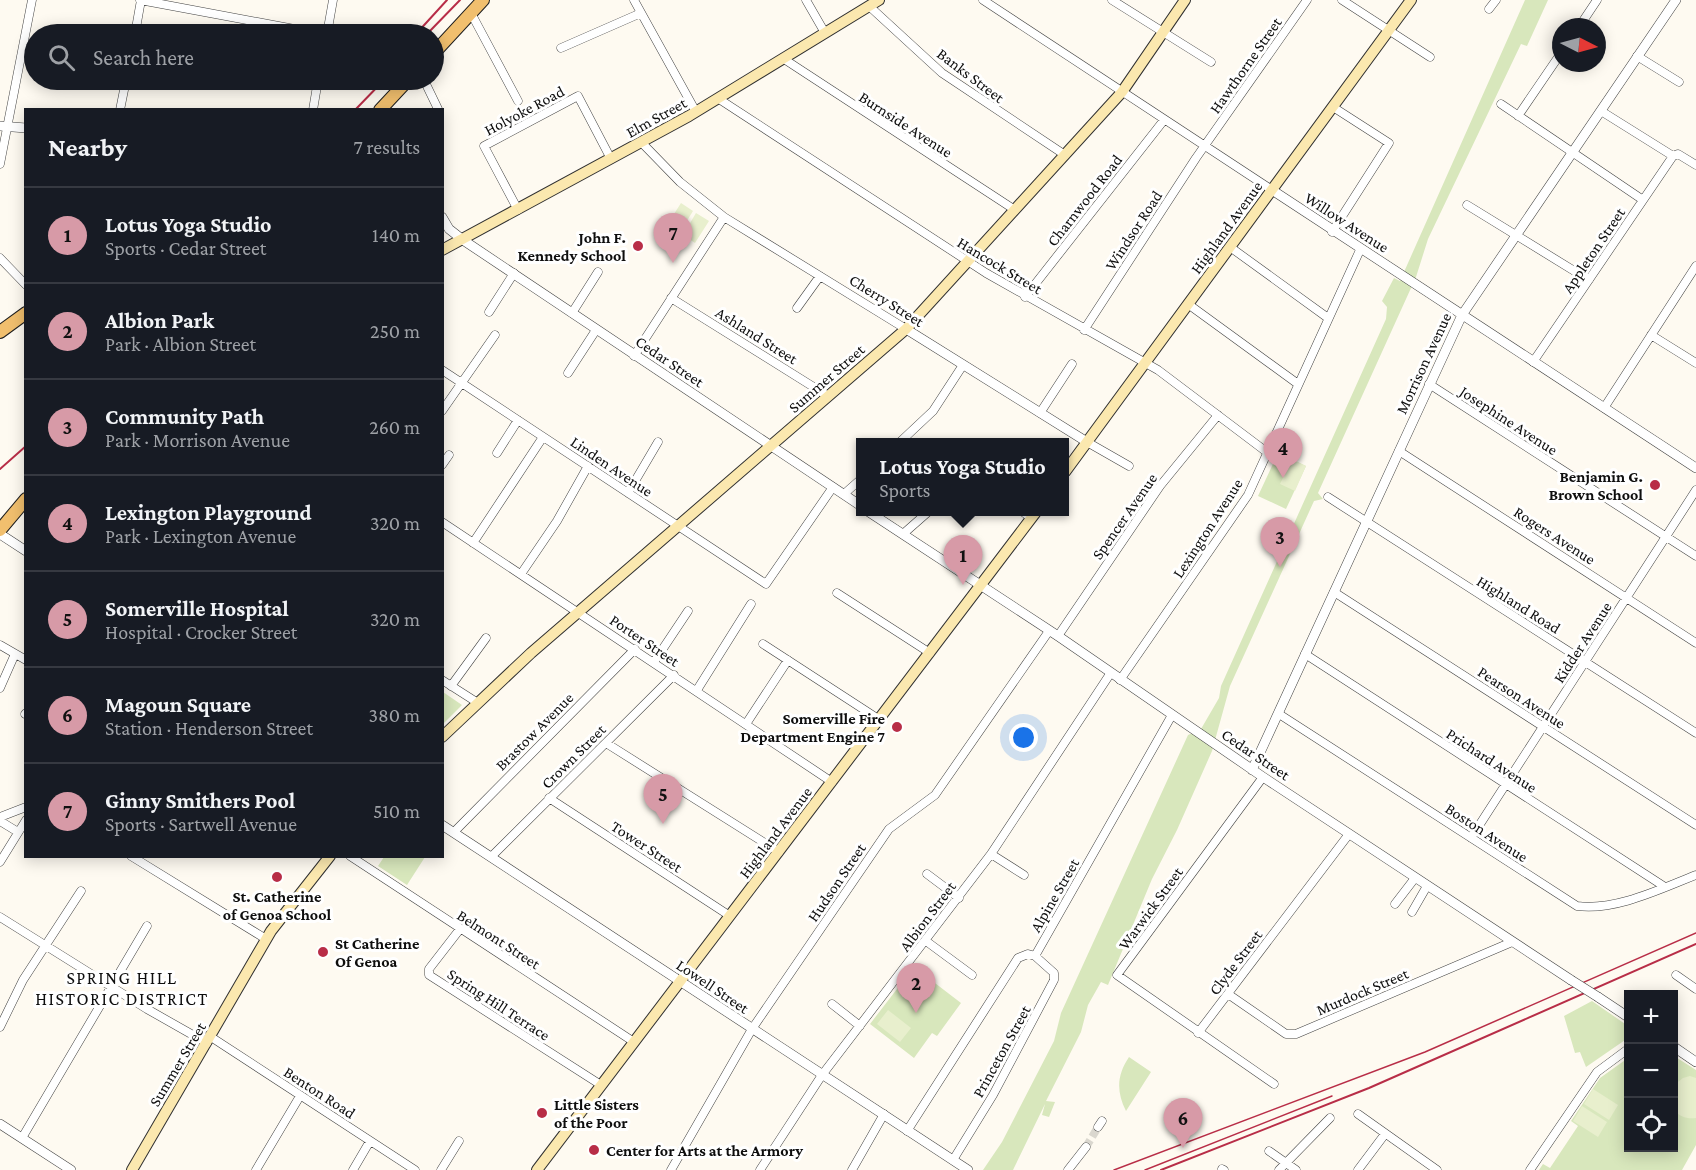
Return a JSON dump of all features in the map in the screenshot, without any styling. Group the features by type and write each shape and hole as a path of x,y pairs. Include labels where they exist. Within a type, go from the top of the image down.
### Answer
{"main road":[{"path":"444,42 483,0"},
{"name":"Summer Street","path":"444,735 579,612 906,329 1122,92 1185,0"},
{"name":"Highland Avenue","path":"1069,467 1411,0"},
{"name":"Elm Street","path":"444,249 719,99 873,3"},
{"path":"385,108 400,90"},
{"path":"0,332 24,319"},
{"path":"0,530 24,501"},
{"name":"Highland Avenue","path":"537,1170 982,585 1029,516"},
{"name":"Summer Street","path":"132,1170 266,939 328,858"}],"street":[{"path":"27,24 32,0"},
{"path":"137,24 141,0 268,24"},
{"path":"329,24 333,0"},
{"path":"634,0 696,112"},
{"path":"806,0 825,33"},
{"name":"Willow Avenue","path":"983,0 1206,146 1332,232 1696,468"},
{"path":"1112,0 1211,62"},
{"name":"Hawthorne Street","path":"1206,146 1307,0"},
{"path":"1342,0 1430,57"},
{"path":"1490,9 1496,0"},
{"path":"1585,18 1598,0"},
{"name":"Morrison Avenue","path":"1252,770 1462,315 1676,0"},
{"name":"Banks Street","path":"873,3 942,73 1065,155"},
{"path":"471,13 518,101"},
{"path":"561,48 641,13"},
{"path":"0,164 3,127 24,35"},
{"path":"1637,56 1679,82"},
{"name":"Burnside Avenue","path":"784,59 1015,210"},
{"path":"1518,116 1552,66"},
{"path":"120,108 124,90"},
{"path":"312,108 316,90"},
{"path":"429,90 438,108"},
{"name":"Holyoke Road","path":"518,210 484,146 578,96 611,159"},
{"name":"Hancock Street","path":"719,99 968,262 1025,297 1145,363 1268,453"},
{"path":"1501,104 1643,200"},
{"path":"1332,232 1389,143 1333,107"},
{"path":"1601,111 1696,165"},
{"name":"Charnwood Road","path":"1025,297 1164,120"},
{"path":"3,127 24,128"},
{"name":"Cherry Street","path":"642,142 680,182 724,217 1129,466"},
{"name":"Windsor Road","path":"1084,330 1206,146"},
{"name":"Appleton Street","path":"1533,362 1675,155"},
{"path":"1467,205 1589,280"},
{"path":"634,356 724,217"},
{"name":"Cedar Street","path":"444,221 463,240 856,502"},
{"path":"1230,247 1328,318"},
{"name":"Lexington Avenue","path":"1120,680 1248,495 1360,250"},
{"path":"0,258 24,283"},
{"path":"1604,408 1696,267"},
{"path":"572,313 598,272"},
{"path":"489,312 514,273"},
{"path":"797,308 820,276"},
{"name":"Ashland Street","path":"671,298 828,396"},
{"path":"1188,304 1298,384"},
{"path":"568,373 596,330"},
{"path":"444,408 495,335"},
{"path":"1652,335 1696,363"},
{"path":"1040,413 1072,364"},
{"path":"904,438 933,411 963,365"},
{"name":"Linden Avenue","path":"444,371 766,584 833,487"},
{"name":"Josephine Avenue","path":"1429,384 1696,556"},
{"name":"Spencer Avenue","path":"1058,636 1161,486 1218,415"},
{"path":"497,453 518,420"},
{"path":"473,543 543,437"},
{"path":"628,494 658,442"},
{"name":"Rogers Avenue","path":"1399,451 1696,643"},
{"path":"444,462 449,455"},
{"path":"521,574 557,521 588,466"},
{"path":"844,494 856,483"},
{"name":"Kidder Avenue","path":"1471,838 1696,490"},
{"name":"Highland Road","path":"1328,497 1696,733"},
{"name":"Cedar Street","path":"875,516 1058,636 1110,674 1348,834 1624,1014"},
{"path":"903,534 923,516"},
{"name":"Porter Street","path":"444,523 832,782"},
{"path":"0,534 24,550"},
{"name":"Pearson Avenue","path":"1334,592 1696,825"},
{"path":"837,593 930,653"},
{"path":"697,690 751,604"},
{"path":"654,662 688,611"},
{"name":"Hudson Street","path":"671,1170 752,1029 889,829 934,795 1049,631"},
{"path":"452,686 486,638"},
{"path":"763,644 880,720"},
{"path":"0,645 24,659"},
{"name":"Brastow Avenue","path":"454,832 635,649"},
{"path":"0,688 15,654"},
{"name":"Prichard Avenue","path":"1305,654 1665,887"},
{"path":"746,724 788,660"},
{"name":"Albion Street","path":"760,1170 822,1075 991,854 1110,674"},
{"name":"Crown Street","path":"491,857 674,675"},
{"path":"444,681 478,703"},
{"name":"Boston Avenue","path":"1279,714 1577,906 1593,908 1665,887 1696,875"},
{"name":"Alpine Street","path":"907,1131 1018,958 1028,954 1035,956 1172,715"},
{"path":"606,743 779,852"},
{"name":"Warwick Street","path":"1198,1033 1117,975 1263,777"},
{"name":"Tower Street","path":"549,798 730,916"},
{"path":"18,832 0,819 24,808"},
{"path":"0,862 24,823"},
{"name":"Lowell Street","path":"444,826 968,1170"},
{"name":"Clyde Street","path":"1198,1033 1348,834"},
{"path":"991,854 1024,874"},
{"path":"134,858 266,939"},
{"name":"Belmont Street","path":"353,858 634,1042"},
{"path":"927,874 958,898"},
{"path":"1395,904 1415,878"},
{"path":"1412,912 1427,886"},
{"path":"0,1027 15,994 81,891"},
{"name":"Benton Road","path":"0,917 110,986 209,1040 415,1170"},
{"path":"22,1138 147,926"},
{"name":"Spring Hill Terrace","path":"460,929 429,969 429,975 601,1085"},
{"path":"926,941 972,975"},
{"name":"Murdock Street","path":"1228,994 1286,1034 1296,1034 1512,942"},
{"name":"Princeton Street","path":"953,1160 993,1095 1054,980 1054,973 1035,956"},
{"path":"1676,975 1696,989"},
{"path":"832,1004 860,1026"},
{"path":"1198,1033 1274,1084"},
{"path":"1678,1050 1696,1062"},
{"path":"1530,1170 1597,1071 1624,1052"},
{"path":"256,1170 300,1096"},
{"path":"852,1170 884,1114"},
{"path":"1358,1114 1437,1170"},
{"path":"1279,1170 1330,1118"},
{"path":"0,1124 71,1170"},
{"path":"1358,1170 1385,1134"},
{"path":"353,1170 370,1141"},
{"path":"441,1170 459,1141"},
{"path":"1068,1170 1086,1147"},
{"path":"1269,1151 1296,1170"}],"green space":[{"path":"1525,0 1548,0 1527,46 1521,44 1428,239 1416,277 1318,493 1323,499 1314,501 1230,686 1212,751 1177,830 1152,879 1108,985 1101,982 1088,1005 1081,1032 1046,1101 1055,1102 1049,1117 1042,1115 1045,1104 1013,1170 983,1170 1002,1142 1054,1041 1061,1013 1188,735 1201,729 1219,698 1221,686 1386,319 1387,307 1382,301 1394,278 1400,281"},
{"path":"681,203 693,211 680,232 667,225"},
{"path":"696,213 709,221 695,243 683,235"},
{"path":"1278,453 1306,466 1286,509 1258,496"},
{"path":"1292,459 1306,466 1295,491 1280,484"},
{"path":"444,693 462,705 444,723"},
{"path":"383,858 424,858 407,885 378,866"},
{"path":"914,967 961,1003 937,1036 932,1033 914,1058 870,1024"},
{"path":"1592,1001 1624,1023 1624,1041 1586,1067 1580,1052 1575,1053 1564,1016"},
{"path":"888,1010 911,1028 900,1042 877,1024"},
{"path":"1129,1057 1151,1072 1126,1111 1119,1083 1122,1070"},
{"path":"1678,1059 1696,1070 1696,1145 1682,1170 1539,1170 1543,1164 1550,1168 1578,1126 1571,1121 1600,1078 1624,1061 1624,1152 1678,1152"},
{"path":"1690,1076 1696,1078 1696,1118 1684,1117 1678,1113 1678,1082"},
{"path":"1593,1089 1618,1105 1609,1120 1584,1104"},
{"path":"1582,1106 1607,1122 1598,1137 1573,1121"}],"tunnel":[{"path":"1086,1147 1098,1127"}],"tram line":[{"path":"1114,1170 1425,1052 1696,933"},
{"path":"1145,1170 1332,1096"}],"railway":[{"path":"425,24 447,0"},
{"path":"437,24 460,0"},
{"path":"357,108 374,90"},
{"path":"0,469 24,448"},
{"path":"1161,1170 1369,1088 1696,944"}],"place":[{"name":"John F. Kennedy School","path":"638,246"},
{"name":"Ginny Smithers Pool","path":"673,263"},
{"name":"Lexington Playground","path":"1283,478"},
{"name":"Benjamin G. Brown School","path":"1655,485"},
{"name":"Community Path","path":"1280,567"},
{"name":"Lotus Yoga Studio","path":"963,585"},
{"name":"Somerville Fire Department Engine 7","path":"897,727"},
{"name":"Somerville Hospital","path":"663,824"},
{"name":"St. Catherine of Genoa School","path":"277,877"},
{"name":"St Catherine Of Genoa","path":"323,952"},
{"name":"Albion Park","path":"916,1013"},
{"name":"Little Sisters of the Poor","path":"542,1113"},
{"name":"Magoun Square","path":"1183,1148"},
{"name":"Center for Arts at the Armory","path":"594,1150"}],"district":[{"name":"SPRING HILL HISTORIC DISTRICT","path":"122,988"}]}
